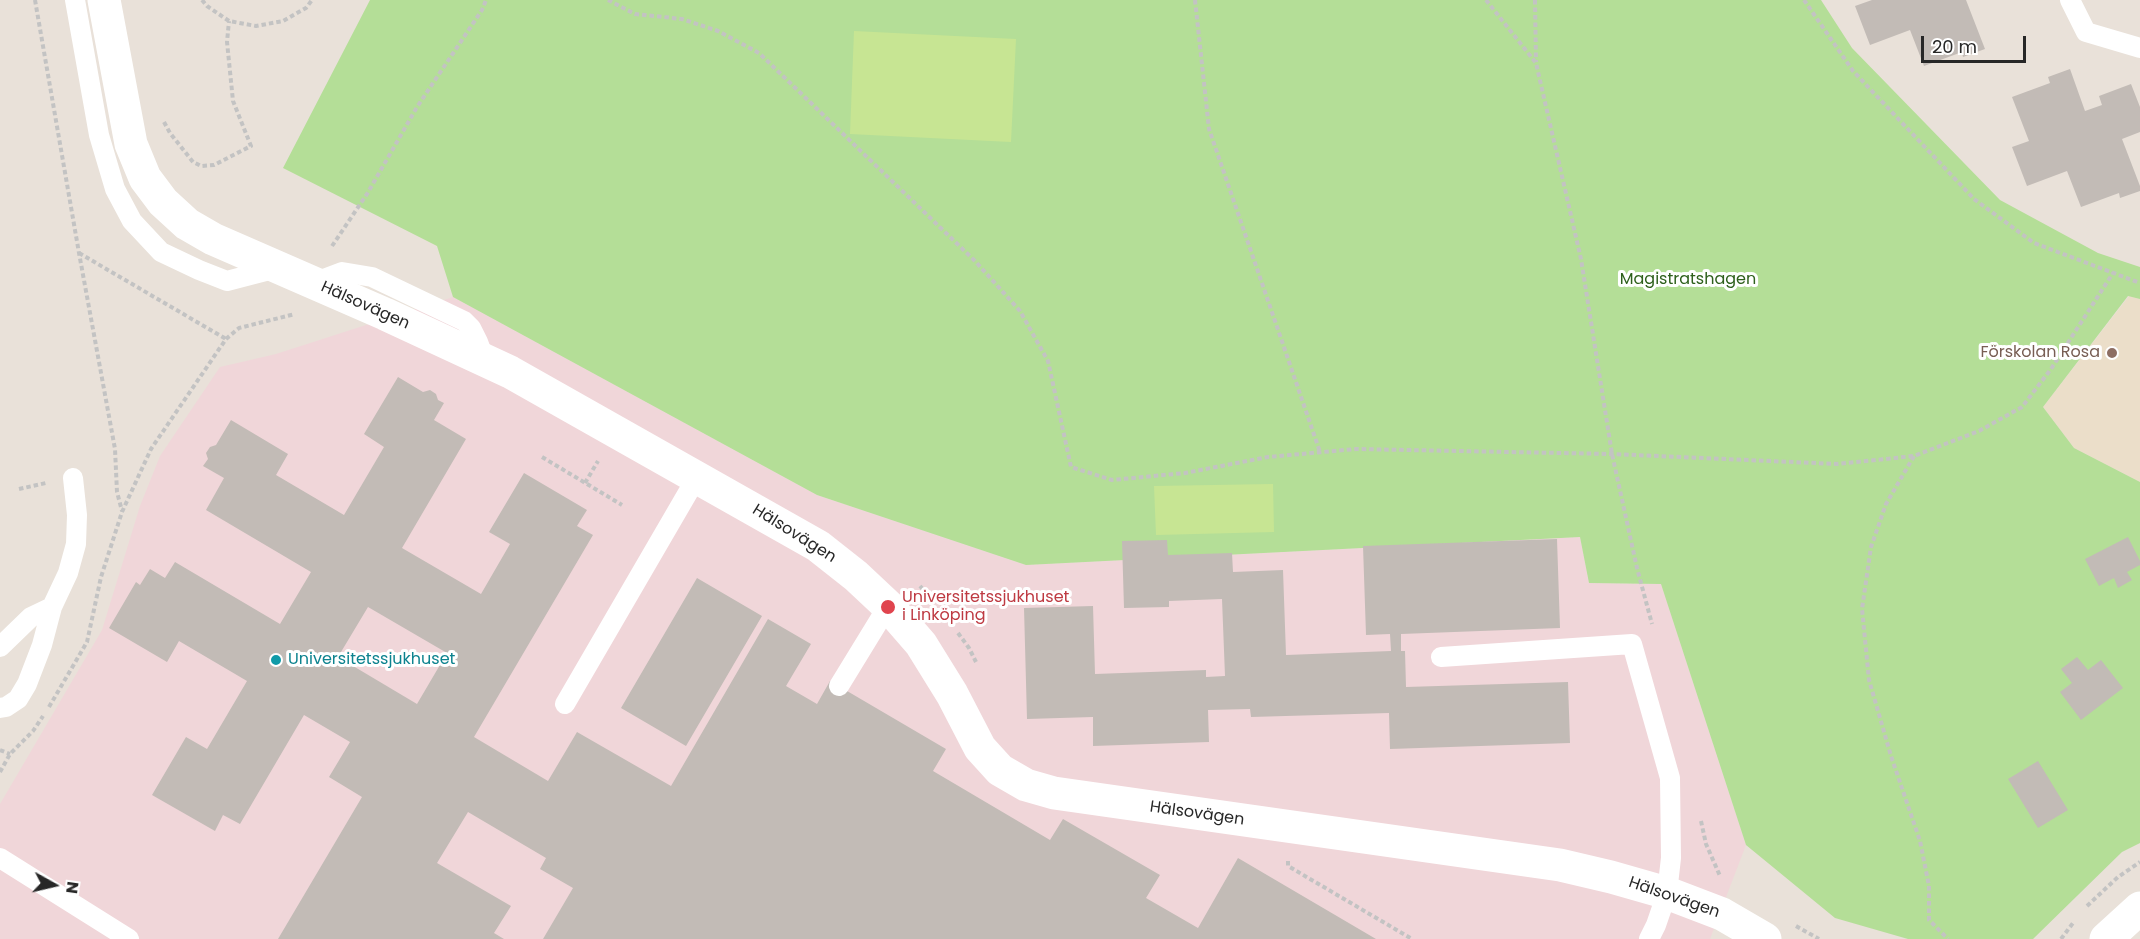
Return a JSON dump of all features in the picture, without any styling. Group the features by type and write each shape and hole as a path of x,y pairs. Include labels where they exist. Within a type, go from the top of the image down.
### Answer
{"street":[{"name":"Hälsovägen","path":"104,0 131,144 145,178 163,202 186,224 213,239 510,372 818,546 856,576 888,606 921,644 952,694 980,748 1000,770 1026,785 1054,793 1560,865 1667,893 1722,914 1778,930"},
{"path":"2108,938 2140,908"}],"lane":[{"path":"75,0 99,135 115,189 132,221 161,252 227,281 279,268"},
{"path":"2070,0 2086,32 2140,48"},
{"path":"565,704 697,477"},
{"path":"0,708 18,699 27,684 42,645 52,607 68,573 76,544 77,515 73,478"},
{"path":"839,686 888,606"},
{"path":"0,647 31,616 52,607"},
{"path":"1441,657 1632,644 1670,778 1671,858 1667,893 1649,939"},
{"path":"0,858 129,939"}],"path":[{"path":"35,0 78,253 115,449 117,492 122,512"},
{"path":"202,0 229,21 256,26 283,21 306,8 312,0"},
{"path":"0,772 10,754 33,731 87,642 101,578 122,512 151,449 226,339 239,328 296,314 304,308 333,245 368,194 417,107 482,10 486,0"},
{"path":"608,0 635,14 682,19 718,31 759,53 975,261 1020,311 1048,361 1071,467 1112,480 1185,474 1268,457 1356,449 1612,454 1837,464 1914,456 1979,431 2022,407 2051,369 2114,273"},
{"path":"1195,0 1209,129 1320,452"},
{"path":"1486,0 1536,63"},
{"path":"1535,0 1536,63 1581,259 1612,454 1654,634"},
{"path":"1804,0 1853,70 1974,199 2034,243 2140,283"},
{"path":"161,114 170,133 193,162 201,166 214,165 251,146 233,101 227,42 229,21"},
{"path":"78,253 226,339"},
{"path":"585,483 603,452"},
{"path":"1914,456 1886,504 1871,547 1862,609 1869,680 1891,756 1920,842 1929,886 1929,920 1948,939"},
{"path":"542,457 622,505"},
{"path":"0,750 10,754"},
{"path":"1698,811 1706,844 1719,875 1727,881"},
{"path":"1293,828 1288,866 1412,939"},
{"path":"1778,930 1819,939"}],"shaded area":[{"name":"Förskolan Rosa","path":"2129,296 2140,299 2140,482 2074,448 2043,407"},
{"name":"Universitetssjukhuset i Linköping","path":"453,297 817,495 1026,565 1580,537 1589,583 1661,584 1746,845 1710,939 0,939 0,804 102,630 140,506 160,456 220,367 276,354"}],"green space":[{"name":"Magistratshagen","path":"370,0 1821,0 1852,48 2000,200 2098,253 2140,267 2140,299 2128,296 2043,407 2074,448 2140,482 2140,843 2122,852 2033,939 1908,939 1835,918 1746,845 1661,584 1589,583 1580,537 1026,565 817,495 453,297 437,246 283,168"},
{"path":"854,31 1016,39 1011,142 850,134"},
{"path":"1273,484 1274,532 1156,535 1154,486"}],"building":[{"path":"1872,0 1966,0 1985,49 1963,57 1962,52 1924,66 1910,30 1870,45 1855,6"},
{"path":"2070,69 2085,111 2102,105 2099,96 2131,84 2140,107 2140,132 2122,139 2140,191 2120,198 2119,193 2081,207 2067,171 2027,186 2012,147 2029,141 2012,97 2050,83 2048,77"},
{"name":"Universitetssjukhuset","path":"398,377 423,392 430,390 436,394 438,400 444,403 434,420 466,439 402,548 481,594 510,544 489,532 524,473 587,510 577,526 593,535 474,737 548,781 577,732 671,786 768,619 811,644 786,686 817,704 830,681 946,749 933,771 1050,840 1063,819 1160,875 1146,898 1198,928 1238,858 1376,939 543,939 573,888 540,869 546,858 468,812 437,863 511,906 494,933 504,939 278,939 362,797 329,777 350,742 304,715 240,824 223,815 215,831 152,795 186,737 207,749 247,681 179,641 167,662 109,628 136,582 140,585 150,569 165,578 175,562 280,624 311,572 206,510 224,478 203,466 208,459 206,453 210,447 216,445 231,420 288,454 276,475 344,515 384,447 364,434","holes":["368,607 447,653 417,704 338,657"]},
{"path":"2128,537 2140,561 2140,565 2127,572 2132,580 2118,588 2114,578 2099,586 2085,559"},
{"path":"1557,539 1560,628 1401,634 1401,651 1405,651 1406,687 1568,682 1570,743 1390,749 1389,713 1251,717 1250,709 1208,710 1209,742 1093,746 1093,717 1027,719 1024,608 1093,606 1095,674 1206,670 1206,677 1225,676 1222,599 1169,601 1169,607 1124,608 1122,541 1167,540 1168,555 1232,553 1233,572 1283,570 1286,655 1391,651 1390,634 1366,635 1363,546"},
{"path":"697,578 762,616 686,746 621,708"},
{"path":"2077,657 2088,670 2101,660 2123,688 2081,720 2060,692 2072,683 2061,669"},
{"path":"2038,761 2068,810 2038,828 2008,779"}],"place":[{"name":"Förskolan Rosa","path":"2112,353"},
{"name":"Universitetssjukhuset i Linköping","path":"888,607"},
{"name":"Universitetssjukhuset","path":"276,660"}]}
